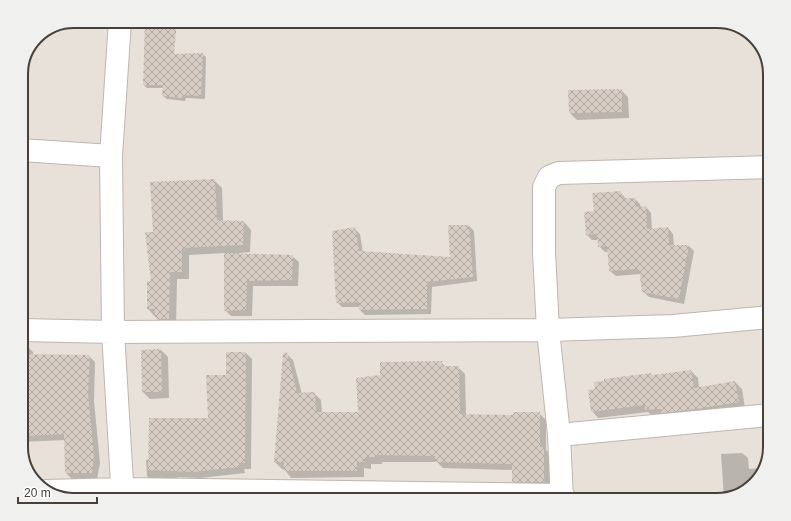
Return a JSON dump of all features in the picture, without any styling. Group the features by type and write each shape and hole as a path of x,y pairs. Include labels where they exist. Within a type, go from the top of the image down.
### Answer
{"street":[{"path":"120,28 111,156 113,332 123,493"},
{"path":"28,150 111,156"},
{"path":"563,493 559,435 548,330 544,252 544,187 549,177 559,173 763,167"},
{"path":"28,330 113,332 548,330 673,326 763,318"},
{"path":"559,435 763,416"},
{"path":"64,492 97,493"}],"shaded area":[{"path":"716,28 731,30 742,36 751,44 758,54 761,60 763,74 763,453 755,472 742,485 723,493 68,493 49,485 34,470 28,450 28,71 32,57 42,42 49,36 65,29"}],"building":[{"path":"145,28 176,28 174,54 203,53 201,96 182,95 182,98 162,96 163,85 143,85"},
{"path":"622,89 622,112 569,113 568,90"},
{"path":"215,179 217,220 244,221 243,245 182,248 182,272 170,272 169,319 156,319 154,309 147,309 147,281 151,281 145,232 153,232 150,182"},
{"path":"621,191 622,198 635,198 636,207 646,206 647,229 668,227 669,245 689,245 679,299 642,292 639,269 609,271 607,246 598,247 597,234 586,235 584,212 594,211 592,193"},
{"path":"448,225 469,225 473,277 427,282 427,309 359,310 359,302 336,303 332,231 355,227 359,251 450,257"},
{"path":"224,253 293,255 292,280 247,281 246,310 224,311"},
{"path":"161,349 162,392 142,392 141,350"},
{"path":"226,352 246,352 245,463 239,463 239,467 193,472 148,470 149,418 208,418 206,375 226,375"},
{"path":"287,352 297,393 315,392 316,412 358,412 356,378 380,375 380,362 442,361 442,366 459,366 460,414 513,415 513,412 540,412 540,447 544,447 544,482 512,482 512,464 435,462 435,456 376,455 376,457 365,457 365,462 357,462 357,471 283,471 284,462 274,462 283,353"},
{"path":"28,354 90,355 88,394 94,457 92,473 65,473 64,434 28,436"},
{"path":"691,370 694,388 735,381 739,402 661,413 661,409 645,410 645,405 591,412 588,390 595,389 594,382 604,381 604,379 651,373 652,375"}]}
